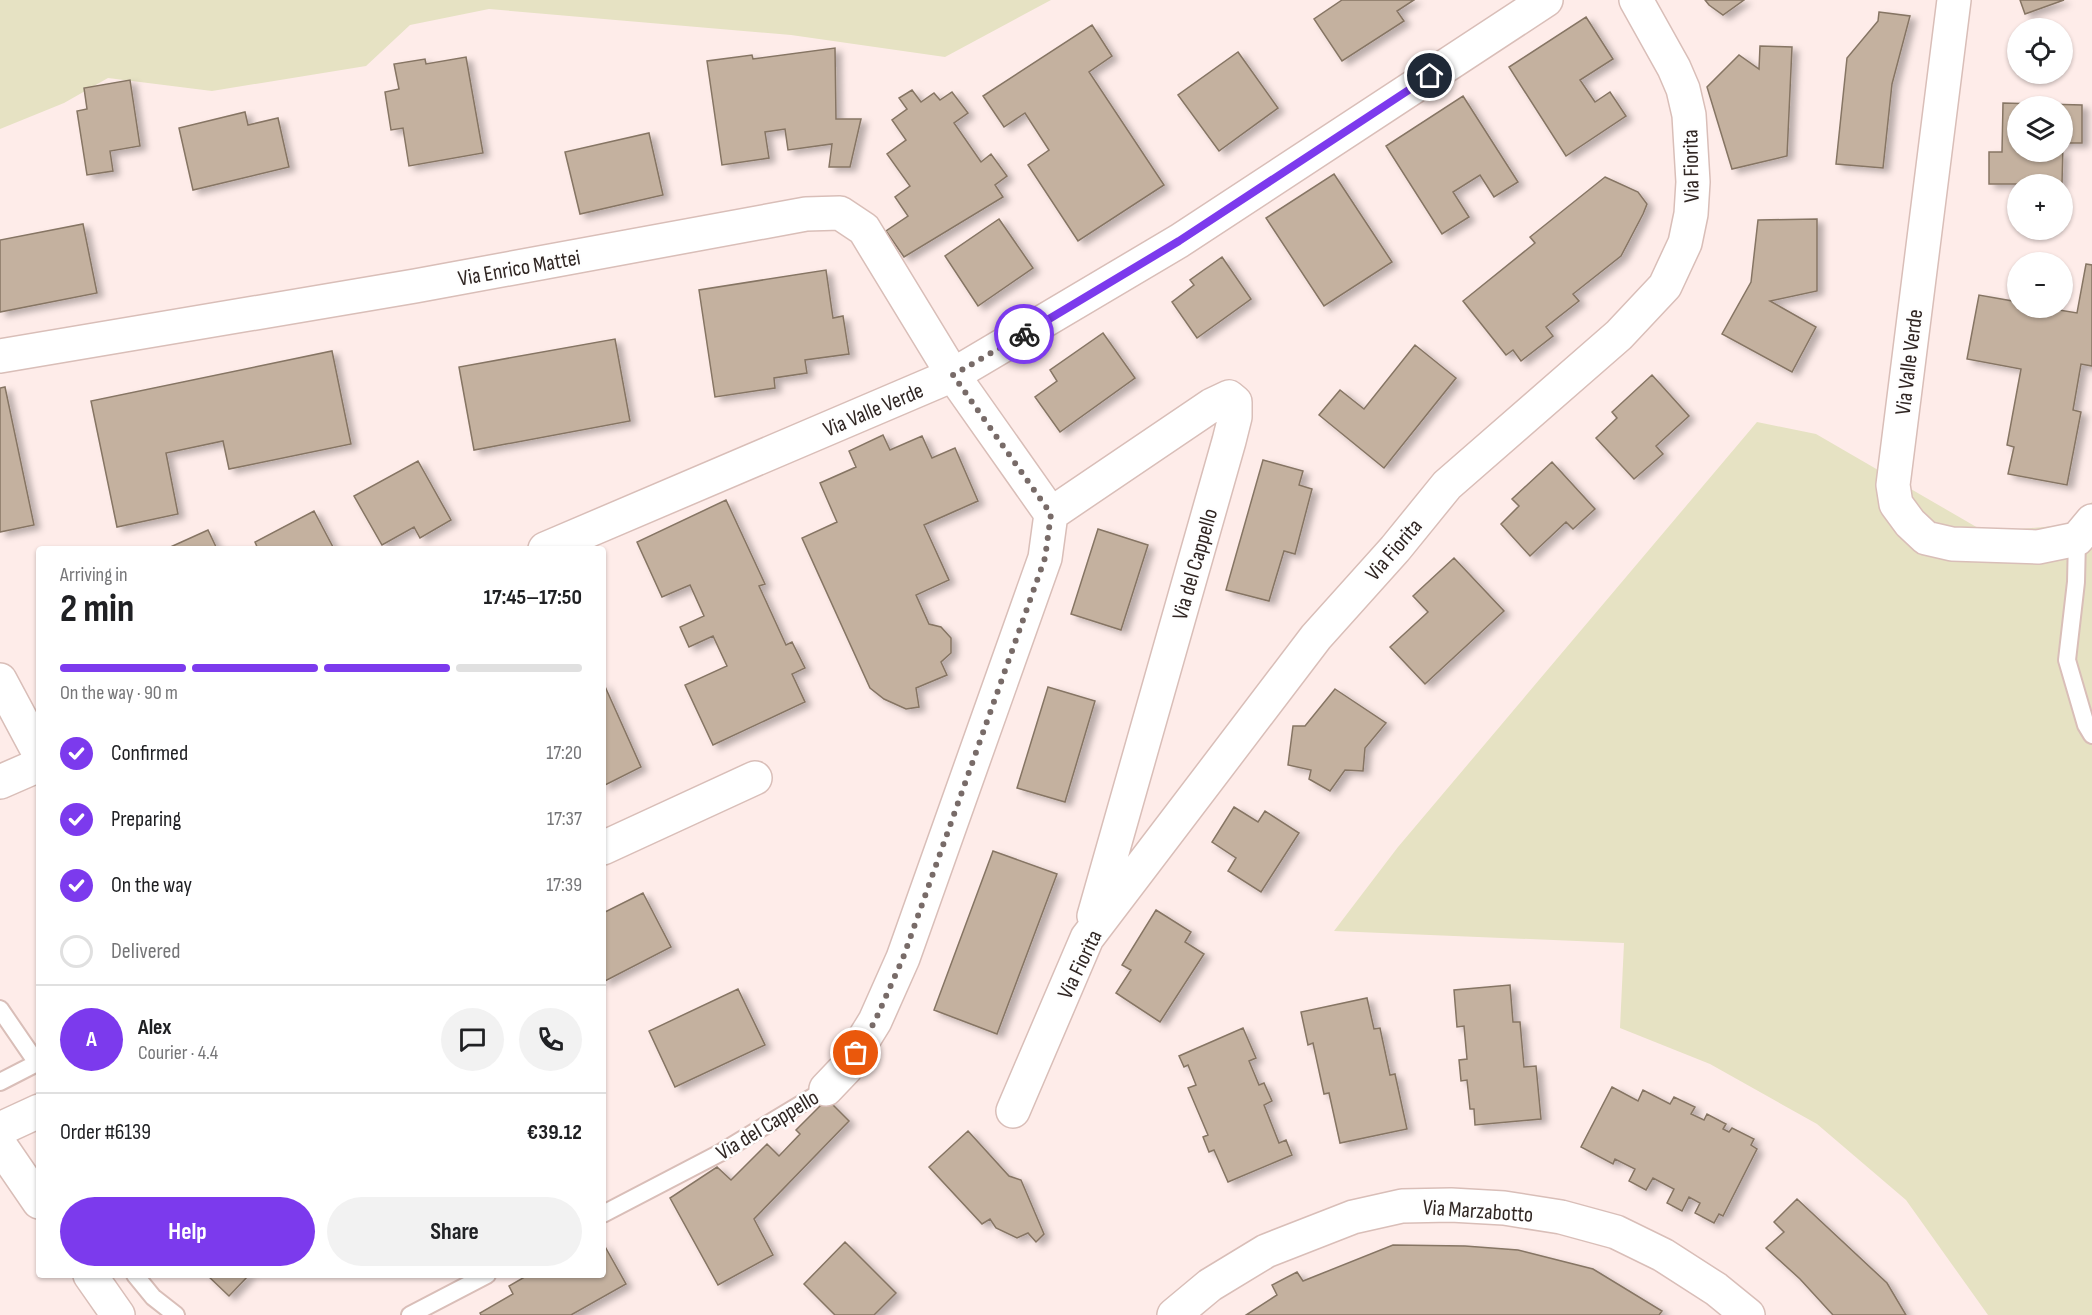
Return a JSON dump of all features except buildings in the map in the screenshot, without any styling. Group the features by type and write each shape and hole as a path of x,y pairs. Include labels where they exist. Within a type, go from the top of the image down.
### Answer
{"street":[{"name":"Via Valle Verde","path":"552,546 953,375 1179,241 1546,0"},
{"name":"Via Fiorita","path":"1013,1111 1087,938 1316,637 1395,549 1447,485 1619,335 1665,286 1684,243 1692,214 1693,182 1689,115 1683,89 1674,68 1636,0"},
{"name":"Via Valle Verde","path":"1954,0 1893,485 1896,504 1910,523 1926,538 1952,544 2038,547 2084,530"},
{"name":"Via Enrico Mattei","path":"0,356 415,286 806,214 840,213 864,229 953,375"},
{"path":"953,375 1051,514"},
{"name":"Via del Cappello","path":"826,1089 846,1068 875,1021 903,958 1045,558 1051,514 1212,405 1229,397 1235,402 1229,441 1087,938"},
{"path":"0,680 36,747"},
{"path":"0,782 36,766"},
{"path":"606,848 755,778"},
{"path":"0,1129 36,1112"},
{"path":"0,1145 36,1198"},
{"name":"Via Marzabotto","path":"1174,1315 1210,1286 1266,1251 1353,1217 1402,1206 1450,1205 1504,1208 1550,1215 1616,1232 1663,1255 1716,1289 1748,1315"},
{"path":"92,1278 118,1315"}],"lane":[{"path":"2084,530 2067,660 2086,725 2092,735"},
{"path":"0,1009 36,1062"},
{"path":"0,1082 36,1064"},
{"name":"Via del Cappello","path":"606,1212 720,1153 826,1089"},
{"path":"137,1278 153,1297 177,1315"},
{"path":"411,1315 481,1278"}],"shaded area":[{"path":"0,0 1051,0 945,57 791,35 489,9 410,25 366,66 212,91 108,78 64,103 0,129"},
{"path":"1757,422 1816,434 1985,532 2066,525 2092,502 2092,1315 1988,1315 1906,1200 1817,1124 1710,1064 1620,1028 1624,943 1334,931 1398,847"}],"way so far":[{"path":"856,1053 875,1021 903,958 1045,558 1051,514 953,375 1024,334"}],"route":[{"path":"1024,334 1179,241 1430,76"}]}
